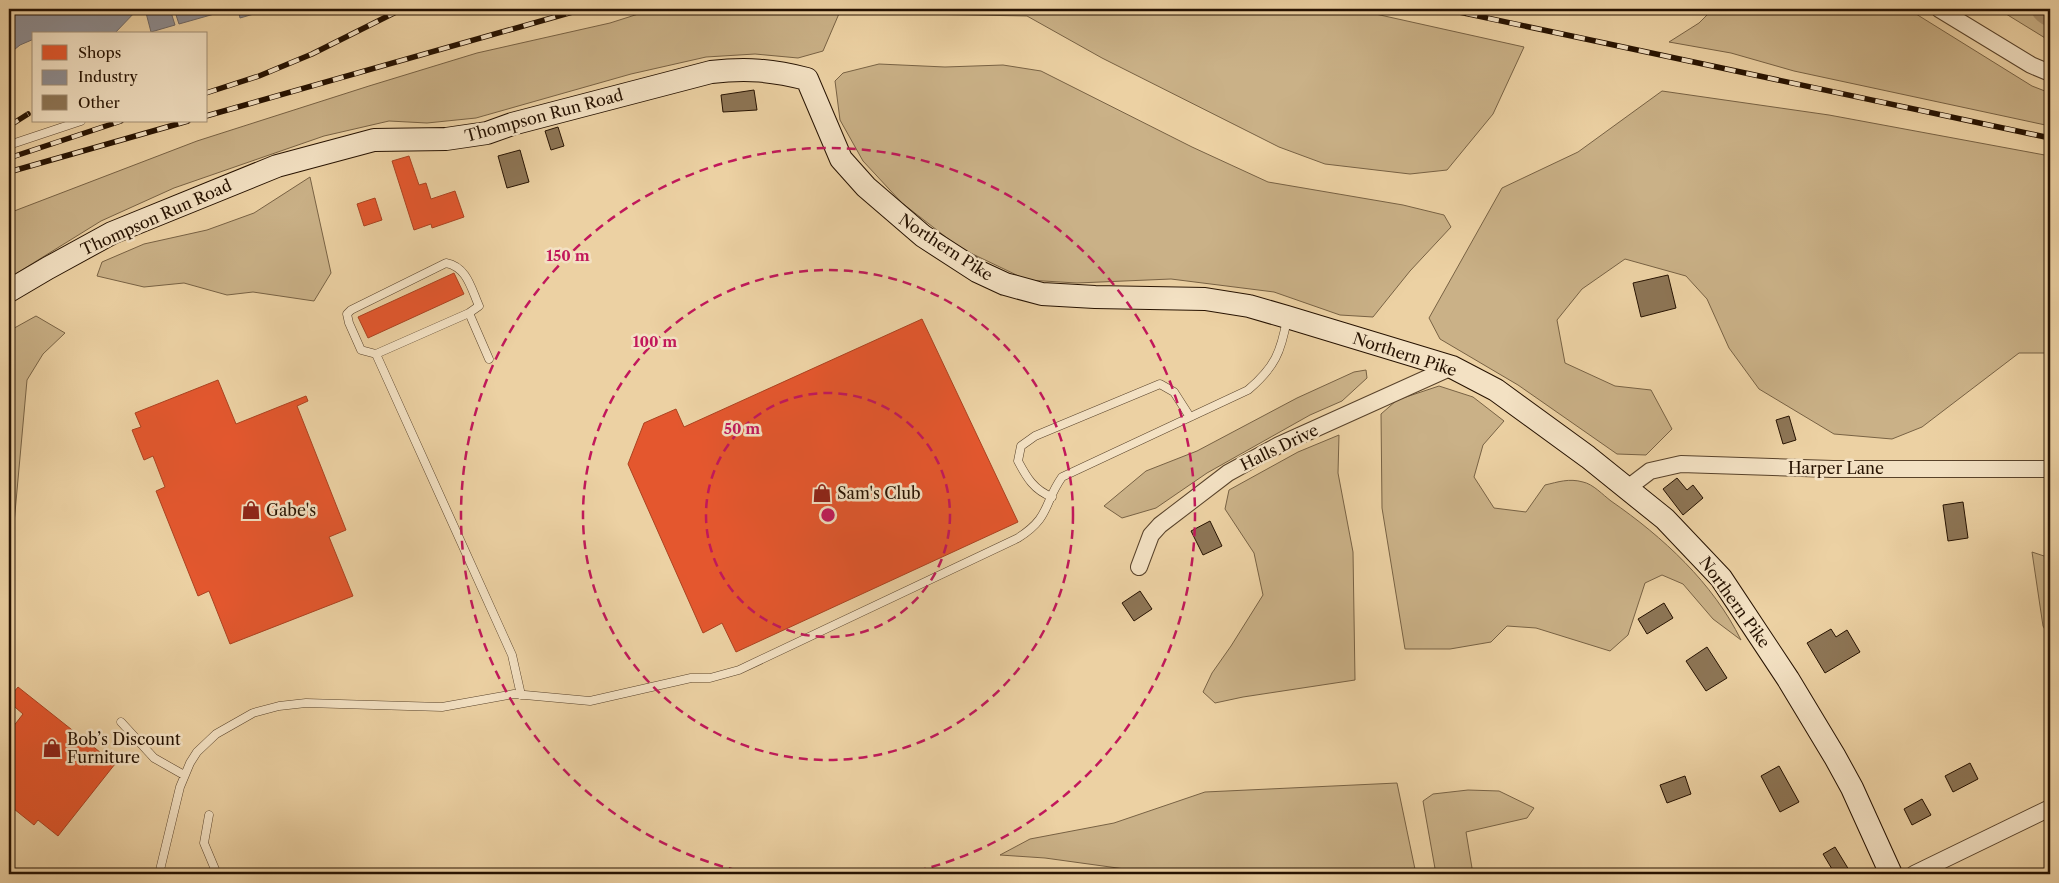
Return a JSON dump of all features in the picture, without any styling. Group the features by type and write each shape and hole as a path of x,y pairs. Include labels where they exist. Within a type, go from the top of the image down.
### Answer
{"street":[{"path":"1939,9 2031,65 2050,73"},
{"name":"Thompson Run Road","path":"9,291 96,242 157,214 277,166 331,150 374,140 446,139 480,134 711,72 744,68 772,70 807,78"},
{"name":"Northern Pike","path":"807,78 841,159 866,187 923,236 978,271 1005,284 1042,294 1206,299 1249,306 1452,367 1496,390 1629,487 1695,548 1721,578 1752,623 1835,757 1852,788 1891,874"},
{"name":"Halls Drive","path":"1139,567 1151,535 1160,525 1228,473 1280,445 1452,367"},
{"name":"Harper Lane","path":"1629,487 1650,471 1681,464 1824,469 2050,469"},
{"path":"1914,874 2050,808"}],"lane":[{"path":"9,145 78,122"},
{"path":"446,263 457,265 463,270 479,306 469,313 376,354 361,350 347,314 351,310 446,263"},
{"path":"469,313 489,359"},
{"path":"159,874 184,775 197,752 216,734 240,719 265,709 292,704 319,703 442,707 521,695 590,701 691,678 718,676 739,670 1018,538 1040,520 1062,477 1248,390 1264,376 1274,363 1282,346 1287,317"},
{"path":"376,354 512,655 521,695"},
{"path":"1052,497 1038,492 1026,477 1018,461 1021,446 1035,436 1160,384 1174,392 1190,417"},
{"path":"121,722 154,758 184,775"},
{"path":"209,815 204,843 217,874"}],"shaded area":[{"path":"654,9 841,9 823,51 798,58 755,54 706,57 631,74 476,118 427,123 389,121 324,136 174,188 101,221 9,278 9,213 197,141 369,86 477,53 610,23"},
{"path":"866,9 1353,9 1524,47 1493,114 1447,170 1410,174 1325,164 1279,147 1102,58 1027,16 864,13"},
{"path":"1713,9 1908,9 2032,86 2050,93 2050,126 1794,71 1731,53 1669,42 1699,23"},
{"path":"1998,9 2050,9 2050,41"},
{"path":"879,64 945,67 1003,65 1041,71 1192,147 1268,182 1403,205 1444,215 1451,227 1410,271 1373,317 1340,315 1274,292 1171,279 1077,283 1027,280 960,248 902,203 863,161 840,120 835,81 843,73"},
{"path":"1662,91 1829,115 2050,156 2050,353 2019,353 1922,427 1892,439 1834,434 1759,389 1729,348 1707,299 1686,276 1625,259 1582,289 1557,320 1565,363 1615,386 1651,390 1672,429 1646,455 1617,454 1518,385 1440,339 1429,318 1502,188 1578,152"},
{"path":"310,177 331,273 314,301 253,292 227,295 184,283 144,287 97,276 102,262 144,244 207,230 254,213"},
{"path":"36,316 65,333 43,354 27,380 9,579 9,331"},
{"path":"1366,370 1367,378 1342,401 1310,415 1207,473 1156,508 1122,518 1104,506 1146,471 1197,451 1297,398 1354,372"},
{"path":"1439,386 1473,397 1504,421 1483,445 1474,477 1494,508 1526,512 1545,485 1573,480 1590,485 1649,530 1685,563 1716,599 1730,619 1741,640 1713,619 1683,584 1662,575 1645,583 1628,635 1610,651 1536,628 1507,626 1491,642 1450,649 1405,649 1382,508 1381,414 1397,400"},
{"path":"1339,435 1338,473 1353,552 1355,680 1215,703 1203,692 1212,673 1263,595 1254,553 1225,509 1229,490 1298,452"},
{"path":"2032,552 2050,558 2050,639 2043,626"},
{"path":"1397,783 1416,874 1161,874 1045,858 1000,855 1030,839 1114,823 1205,792"},
{"path":"1468,790 1499,791 1534,808 1527,818 1466,832 1473,874 1436,874 1423,801 1433,794"}],"building: Shops":[{"path":"409,156 419,185 426,183 431,199 455,191 464,217 432,228 431,224 414,230 392,161"},
{"path":"375,198 382,220 364,226 357,204"},
{"path":"454,273 464,294 368,338 358,317"},
{"name":"Sam's Club","path":"922,319 1018,522 736,652 722,623 703,633 628,464 644,423 676,409 684,427"},
{"name":"Gabe's","path":"218,380 236,424 306,396 308,401 297,406 346,530 329,537 353,596 230,644 209,591 198,596 156,491 165,487 153,456 144,460 132,430 141,427 135,413"},
{"name":"Bob’s Discount Furniture","path":"18,687 115,764 58,836 38,820 34,825 9,805 9,732 23,714 9,702 9,698"}],"building: Industry":[{"path":"9,9 138,9 116,32 32,32 32,40 20,45 9,54"},
{"path":"145,9 170,9 175,25 151,32"},
{"path":"174,9 232,9 179,24"},
{"path":"238,9 271,9 240,18"}],"building: Other":[{"path":"754,90 757,110 723,112 721,95"},
{"path":"558,127 564,146 551,150 545,131"},
{"path":"520,150 529,182 507,188 498,156"},
{"path":"1668,275 1676,308 1641,317 1633,283"},
{"path":"1789,416 1796,440 1783,444 1776,420"},
{"path":"1677,478 1687,490 1693,485 1703,498 1683,515 1663,489"},
{"path":"1963,502 1968,538 1948,541 1943,505"},
{"path":"1210,521 1222,546 1203,555 1191,531"},
{"path":"1140,591 1152,609 1134,621 1122,603"},
{"path":"1664,603 1673,618 1647,634 1638,619"},
{"path":"1831,629 1836,637 1847,630 1860,652 1825,673 1807,643"},
{"path":"1707,647 1727,678 1706,691 1686,661"},
{"path":"1970,763 1978,779 1953,792 1945,776"},
{"path":"1779,766 1799,802 1780,812 1761,776"},
{"path":"1685,776 1691,794 1667,803 1660,785"},
{"path":"1922,799 1931,815 1912,825 1904,809"},
{"path":"1835,847 1849,870 1843,874 1835,874 1823,854"}],"waterway":[{"path":"2046,9 2050,12"}],"railway":[{"path":"208,92 259,76 312,54 402,9"},
{"path":"208,115 583,9"},
{"path":"1445,9 2050,138"},
{"path":"9,126 28,114"},
{"path":"9,158 118,122"},
{"path":"9,172 184,122"}],"place":[{"name":"Sam's Club","path":"822,493"},
{"name":"Gabe's","path":"251,510"},
{"name":"Bob’s Discount Furniture","path":"52,748"}]}
